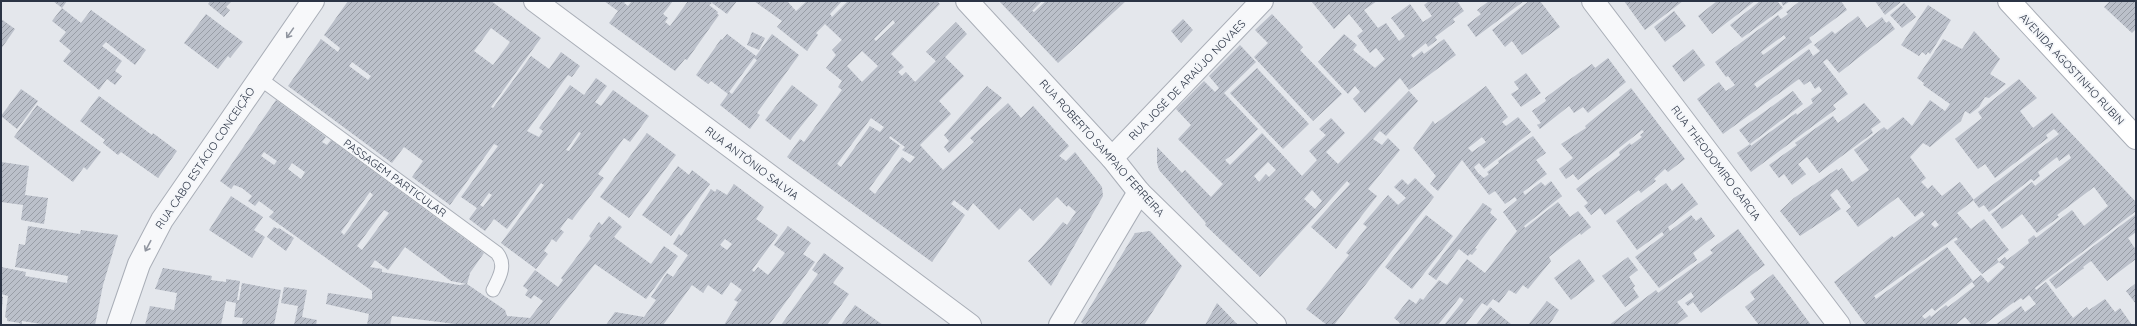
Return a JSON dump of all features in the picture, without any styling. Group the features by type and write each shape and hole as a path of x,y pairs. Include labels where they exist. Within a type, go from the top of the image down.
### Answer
{"main road":[{"name":"AVENIDA AGOSTINHO RUBIN","path":"2009,1 2136,138"}],"street":[{"name":"RUA CABO ESTÁCIO CONCEIÇÃO","path":"118,325 139,264 162,220 313,1"},
{"name":"RUA ANTÔNIO SALVIA","path":"535,1 970,325"},
{"name":"RUA ROBERTO SAMPAIO FERREIRA","path":"967,1 1112,158 1139,192 1275,325"},
{"name":"RUA JOSÉ DE ARAÚJO NOVAES","path":"1112,158 1262,1"},
{"name":"RUA THEODOMIRO GARCIA","path":"1593,1 1839,325"},
{"path":"1060,325 1139,192"}],"lane":[{"name":"PASSAGEM PARTICULAR","path":"259,78 497,253 502,259 503,266 493,290"}],"building":[{"path":"53,1 67,1 62,8"},
{"path":"210,1 232,1 226,7 230,10 224,17 208,4"},
{"path":"348,1 491,1 541,38 491,107 493,108 531,56 549,69 561,52 580,66 572,77 568,75 527,131 539,137 543,131 539,128 570,85 584,95 596,78 607,86 595,102 601,106 613,90 649,116 630,142 624,138 598,174 604,178 572,220 568,218 560,229 564,232 556,242 552,239 544,251 548,254 536,269 501,243 544,185 541,183 507,229 494,219 485,231 469,219 477,208 461,197 498,146 494,144 450,205 412,177 423,161 404,147 392,163 288,86 321,39 338,52 340,48 324,35","holes":["491,28 510,42 493,65 474,51","352,62 371,76 368,80 349,66","579,132 581,133 569,151 566,150","489,193 492,195 483,207 480,205"]},
{"path":"604,1 626,1 624,3 628,6 632,1 673,1 663,14 668,18 665,22 670,26 688,1 709,1 712,3 709,5 718,12 717,14 719,15 687,60 685,59 675,71 609,23 618,11"},
{"path":"713,1 737,1 727,14 712,3"},
{"path":"754,1 787,1 796,11 807,1 842,1 830,14 832,17 848,1 937,1 940,4 891,54 904,67 898,72 902,76 906,72 915,82 936,61 926,52 956,22 967,34 945,57 964,76 939,101 951,114 920,145 943,170 974,142 970,138 1008,103 1021,118 1033,106 1069,146 1059,156 1066,161 1075,152 1102,187 1103,196 1051,286 1028,261 1063,222 1067,225 1076,212 1068,205 1067,207 1057,197 1033,221 1020,208 999,230 973,203 968,211 954,200 951,204 965,215 932,262 787,157 800,139 804,142 842,90 838,87 842,81 826,68 836,55 832,50 842,40 825,24 816,33 818,35 807,51 777,27 782,21","holes":["893,20 895,23 876,41 874,39","862,51 878,66 862,82 847,66","871,118 884,127 880,132 870,126 841,167 837,164","890,136 905,147 902,150 915,157 910,163 902,157 875,194 869,189 900,146 889,138"]},
{"path":"999,1 1042,1 1032,11 1034,12 1046,1 1126,1 1058,63"},
{"path":"1311,1 1377,1 1364,10 1378,28 1386,23 1399,41 1405,36 1391,18 1410,4 1423,22 1432,16 1424,5 1429,1 1457,1 1464,11 1453,19 1455,22 1435,37 1437,40 1428,47 1426,43 1411,55 1413,58 1422,51 1424,54 1444,39 1456,55 1409,90 1400,78 1365,113 1353,99 1360,92 1355,86 1348,94 1318,62 1344,34 1357,45 1353,50 1375,68 1385,59 1376,48 1370,53 1357,36 1363,31 1349,14 1334,29"},
{"path":"1489,1 1524,1 1476,37 1467,25 1481,14 1477,10"},
{"path":"1529,1 1540,1 1560,27 1522,55 1512,41 1505,47 1492,30"},
{"path":"1624,1 1683,1 1645,30"},
{"path":"1717,1 1755,1 1712,34 1698,16"},
{"path":"1760,1 1777,1 1783,8 1742,38 1730,25"},
{"path":"1781,1 1790,1 1783,6"},
{"path":"1800,1 1841,1 1847,10 1809,38 1812,42 1754,84 1757,88 1809,49 1813,56 1820,51 1814,45 1832,31 1835,34 1858,16 1867,28 1882,17 1886,23 1889,21 1895,29 1839,73 1827,59 1823,62 1848,94 1833,105 1836,109 1751,172 1737,153 1750,144 1751,146 1796,113 1797,115 1813,103 1811,99 1822,91 1819,86 1815,89 1810,81 1804,85 1799,79 1723,134 1697,99 1719,82 1726,91 1735,85 1728,76 1726,77 1715,62 1778,15 1781,19 1788,14 1786,12","holes":["1784,35 1786,38 1763,55 1761,52"]},
{"path":"1875,1 1902,1 1885,15"},
{"path":"2110,1 2136,1 2136,29 2132,33 2104,7"},
{"path":"1904,3 1916,17 1902,28 1890,15"},
{"path":"1928,5 1951,20 1930,54 1928,52 1926,55 1922,52 1919,56 1901,45"},
{"path":"62,8 81,23 91,10 146,50 135,65 106,42 102,46 122,61 115,71 122,76 115,85 107,79 99,90 63,61 71,51 59,41 66,32 52,21"},
{"path":"1674,11 1686,26 1665,42 1654,27"},
{"path":"206,14 243,42 230,58 228,56 218,69 184,43"},
{"path":"1272,14 1303,47 1300,50 1342,94 1313,121 1254,57 1268,43 1255,30"},
{"path":"1,19 15,29 1,49"},
{"path":"1183,19 1193,30 1181,43 1171,31"},
{"path":"1974,31 2000,59 1990,74 2006,84 1989,98 1985,97 1979,107 1970,114 1965,111 1961,121 1930,147 1923,143 1910,157 1926,178 1921,182 1928,189 1932,185 1942,196 1960,182 1974,200 2059,134 2054,129 2046,135 2048,138 1995,178 1985,164 1978,169 1955,139 1982,118 1978,112 2019,79 2037,98 2020,111 2033,128 2052,113 2136,202 2136,211 2035,288 2036,290 2046,282 2073,318 2087,307 2089,310 2105,299 2115,312 2120,308 2132,325 1995,325 2021,306 2025,312 2036,304 2029,295 2023,300 2021,298 2014,302 1984,325 1972,325 1965,317 1955,325 1866,325 1834,282 1892,236 1894,238 1925,215 1922,211 1915,217 1898,197 1858,227 1846,211 1851,207 1837,189 1830,195 1841,209 1800,236 1780,211 1794,198 1837,169 1838,171 1842,168 1852,182 1869,170 1854,150 1884,127 1887,130 1903,117 1912,126 1930,100 1945,111 1950,104 1923,85 1924,83 1917,78 1943,39 1962,49","holes":["2069,154 2071,158 2035,186 2032,182 1991,214 2002,229 2022,214 2037,233 2059,217 2057,215 2094,187 2108,206 2084,226 2072,210 2036,238 2034,235 2028,240 2029,243 2007,260 2005,257 1999,262 1997,259 2009,250 1984,219 1971,229 1957,213 1973,200 1979,208 1984,205 1989,212 2031,179 2034,181 2040,176 2038,172 2057,157 2059,161","1935,220 1939,225 1935,228 1931,224","1956,237 1958,239 1954,242 1982,274 1999,262 2005,267 1988,283 1981,275 1972,282 1975,286 1948,307 1946,305 1931,317 1930,315 1925,319 1922,316 1932,308 1935,311 1973,281 1947,247 1876,299 1874,296"]},
{"path":"752,32 765,38 759,50 747,45"},
{"path":"727,34 756,56 772,34 799,55 757,113 760,115 750,129 720,105 728,94 711,81 708,84 696,75 721,39 722,40","holes":["754,58 757,60 732,94 729,92"]},
{"path":"1240,45 1256,62 1224,93 1258,129 1225,160 1230,165 1262,133 1302,176 1317,160 1309,151 1326,135 1319,129 1331,118 1345,133 1326,152 1338,164 1409,91 1418,101 1386,136 1380,131 1373,139 1382,145 1388,138 1400,150 1368,189 1377,196 1336,249 1311,227 1350,184 1347,181 1260,277 1205,225 1206,223 1159,170 1157,163 1157,147 1182,173 1185,170 1211,197 1223,184 1178,139 1191,125 1176,109 1204,81 1215,92 1219,88 1209,76","holes":["1268,162 1276,170 1269,177 1266,174 1259,182 1254,176","1312,190 1322,201 1315,209 1304,199"]},
{"path":"1693,49 1705,65 1684,82 1672,66"},
{"path":"1608,58 1626,82 1588,113 1583,107 1574,113 1569,106 1540,129 1537,125 1541,123 1532,111 1546,101 1545,98 1569,80 1592,64 1595,68"},
{"path":"1257,68 1309,124 1283,149 1230,93"},
{"path":"1526,73 1541,93 1521,107 1511,94 1519,89 1514,82"},
{"path":"792,85 818,105 790,140 765,120"},
{"path":"987,86 1002,98 949,153 944,147 949,141 944,135"},
{"path":"1486,86 1508,117 1502,122 1506,126 1518,117 1531,132 1484,169 1479,163 1474,167 1478,173 1484,178 1489,174 1487,172 1499,163 1498,161 1533,136 1546,153 1536,160 1547,174 1523,192 1525,195 1541,182 1545,186 1551,181 1562,196 1524,226 1525,228 1558,202 1570,217 1578,211 1591,227 1581,235 1580,233 1549,257 1551,261 1528,289 1523,285 1516,294 1509,290 1499,303 1493,299 1487,306 1482,303 1465,325 1444,325 1464,300 1460,297 1438,325 1399,325 1400,323 1394,318 1409,299 1416,304 1420,298 1423,300 1439,280 1447,285 1467,259 1485,273 1517,231 1503,212 1517,200 1515,197 1505,204 1495,191 1489,195 1462,160 1438,191 1430,184 1436,176 1413,148 1433,121 1435,124","holes":["1482,137 1486,142 1472,152 1468,148"]},
{"path":"1631,88 1685,159 1668,172 1665,169 1654,179 1656,181 1641,193 1639,190 1605,215 1600,208 1591,215 1584,206 1588,203 1576,189 1620,155 1619,152 1630,143 1631,145 1642,137 1640,135 1644,132 1642,130 1578,180 1573,174 1566,179 1559,169 1573,158 1561,144 1586,128 1585,126"},
{"path":"21,89 38,101 17,129 1,116"},
{"path":"1793,91 1803,104 1750,144 1739,130"},
{"path":"99,96 152,135 153,133 177,151 158,178 121,152 118,155 103,143 105,140 80,121"},
{"path":"276,100 326,137 322,142 327,145 331,140 484,253 470,273 467,284 505,310 507,316 530,318 543,301 534,295 531,299 525,295 528,290 523,286 535,270 558,287 563,280 561,278 591,238 589,236 599,222 602,225 609,216 622,227 614,237 651,264 664,246 678,256 646,299 595,264 550,321 550,325 463,325 392,316 390,325 367,325 369,314 326,304 328,293 372,299 372,291 269,217 274,212 259,201 255,206 248,201 252,196 242,188 234,185 231,189 220,181","holes":["264,152 277,161 274,165 261,156","292,163 305,172 301,179 288,169","370,192 373,195 344,235 341,232","384,210 389,213 362,250 357,246","405,247 451,281 467,284 459,285 382,272 382,269 370,267 375,260 388,270"]},
{"path":"1864,103 1881,122 1871,129 1873,133 1819,173 1807,157 1798,164 1806,174 1792,185 1784,174 1779,178 1769,165 1797,145 1795,143 1833,116 1838,123"},
{"path":"37,105 101,152 87,170 84,167 73,182 14,137"},
{"path":"647,133 676,155 629,218 600,197"},
{"path":"1,162 29,166 25,195 48,198 44,224 21,220 23,205 1,202"},
{"path":"678,166 689,175 692,170 710,184 671,236 642,215"},
{"path":"1415,178 1434,197 1334,325 1327,325 1306,309 1349,255 1346,253 1367,227 1363,224 1388,195 1398,205 1406,198 1394,187 1402,179 1408,185"},
{"path":"1666,183 1672,191 1682,183 1698,204 1668,227 1670,231 1691,215 1696,221 1701,217 1715,236 1693,253 1697,260 1659,288 1635,257 1664,235 1662,232 1637,250 1616,221"},
{"path":"734,184 764,207 756,219 778,235 752,270 754,272 758,267 768,275 785,253 774,245 788,226 811,243 803,254 815,262 769,325 724,325 738,302 734,300 742,290 731,282 722,295 708,285 703,293 692,285 663,325 606,325 615,312 644,317 656,300 651,297 667,273 673,277 688,255 673,244 679,234 681,236 711,189 715,192 717,189 727,195","holes":["725,239 732,244 727,250 720,245"]},
{"path":"231,196 263,217 254,230 265,237 252,258 209,230"},
{"path":"1483,203 1492,209 1490,213 1497,219 1475,248 1477,249 1472,255 1470,254 1468,256 1459,249 1436,280 1428,274"},
{"path":"2136,214 2136,232 2128,238 2136,250 2136,259 2107,281 2091,261 2056,289 2049,280"},
{"path":"1426,215 1453,236 1412,289 1385,267"},
{"path":"28,226 80,234 81,230 118,235 103,285 95,325 48,325 22,321 22,324 25,325 19,325 20,323 7,321 7,318 5,317 8,296 1,294 1,267 26,272 25,276 67,283 68,276 15,267 19,244 25,245"},
{"path":"274,227 279,228 294,238 286,251 267,237"},
{"path":"1738,229 1765,265 1701,313 1693,302 1688,306 1685,303 1694,297 1691,292 1677,302 1688,316 1676,325 1609,325 1656,290 1658,293 1713,253 1710,250"},
{"path":"1150,231 1182,266 1144,325 1084,325 1081,322 1135,233"},
{"path":"824,253 844,268 833,283 849,294 827,325 781,325 818,274 812,270"},
{"path":"1628,257 1638,270 1629,277 1635,286 1633,288 1639,297 1625,307 1602,276"},
{"path":"1579,259 1595,281 1571,300 1554,278"},
{"path":"163,268 212,276 211,280 226,282 226,279 240,281 237,300 239,300 242,283 281,290 274,325 242,325 243,318 234,317 236,303 226,301 221,325 145,325 150,306 174,310 177,293 155,289"},
{"path":"1773,274 1811,325 1759,325 1745,307 1755,299 1750,292"},
{"path":"2136,283 2136,304 2126,291"},
{"path":"284,287 307,290 302,317 317,320 316,325 294,325 298,306 281,303"},
{"path":"1,296 3,297 2,308 1,308"},
{"path":"1547,301 1559,310 1549,325 1528,325"},
{"path":"1217,303 1238,325 1205,325"},
{"path":"855,305 883,325 841,325"},
{"path":"1490,307 1511,324 1476,325"}]}
